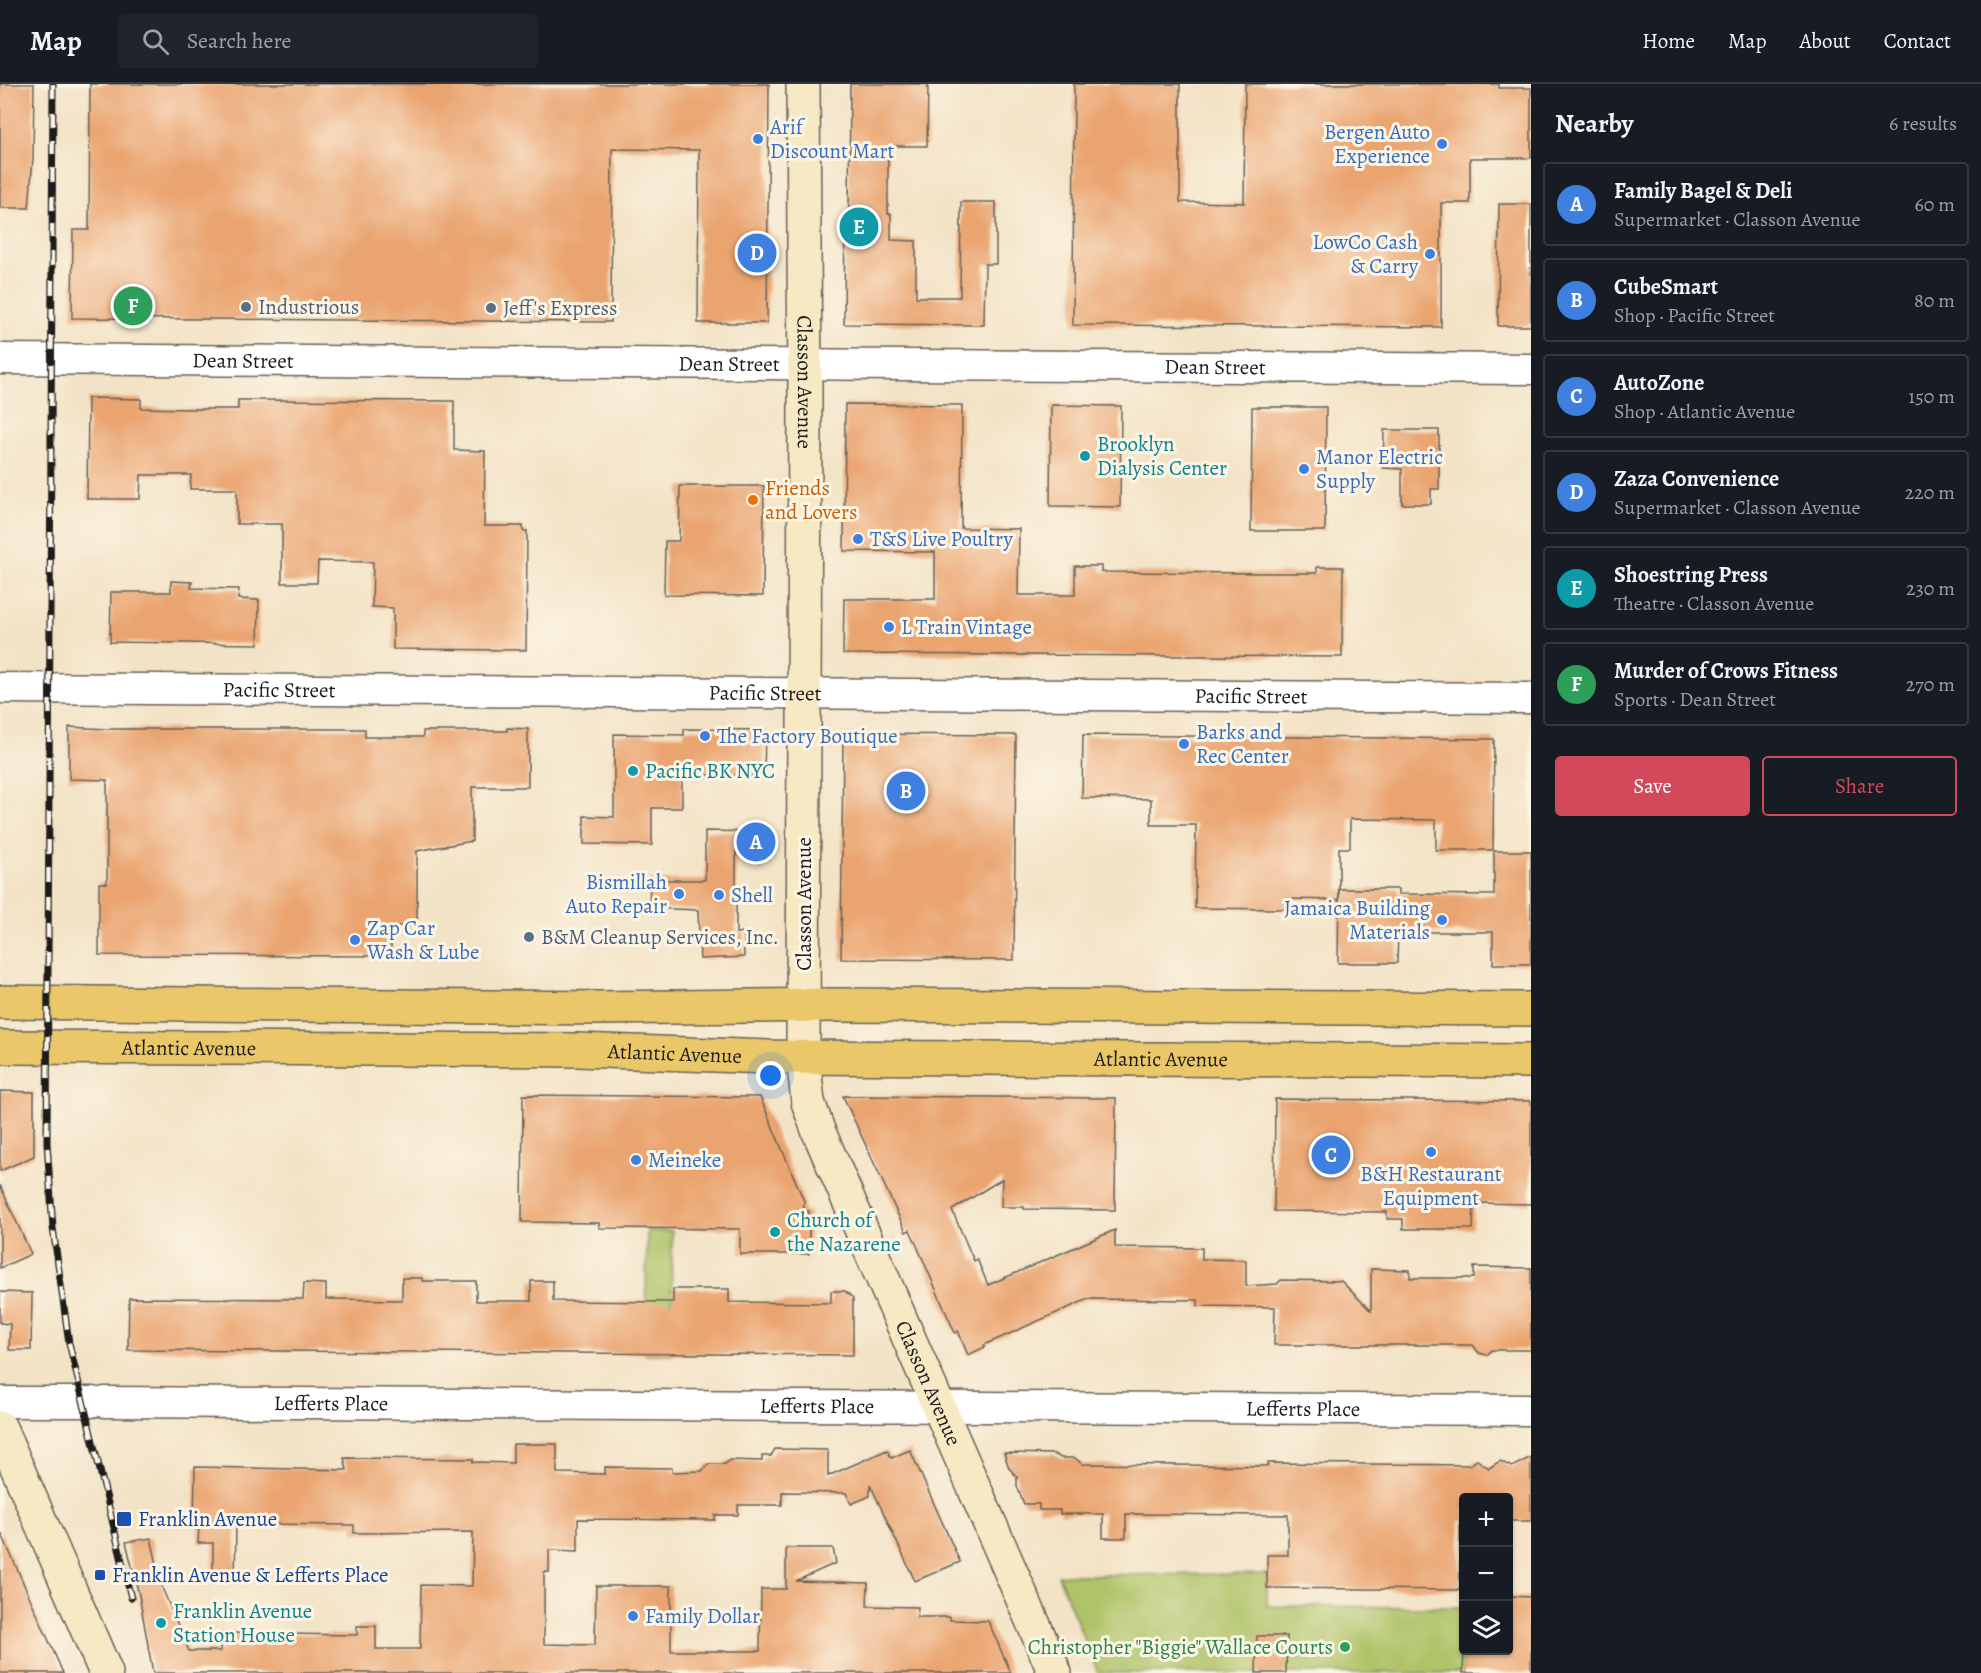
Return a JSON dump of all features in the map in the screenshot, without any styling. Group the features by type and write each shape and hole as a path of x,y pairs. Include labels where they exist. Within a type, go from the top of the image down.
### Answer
{"main road":[{"name":"Atlantic Avenue","path":"0,1002 599,1008 804,1005 1531,1009"},
{"name":"Atlantic Avenue","path":"0,1047 577,1050 803,1057 1531,1061"}],"street":[{"name":"Classon Avenue","path":"803,84 805,364 803,1057 806,1090 818,1130 1055,1673"},
{"name":"Dean Street","path":"0,359 1531,369"},
{"name":"Pacific Street","path":"0,688 1531,698"},
{"name":"Lefferts Place","path":"0,1402 1531,1410"},
{"path":"0,1428 106,1673"}],"green space":[{"path":"647,1231 672,1231 671,1354 645,1354"},
{"path":"1267,1574 1267,1606 1459,1607 1459,1655 1463,1655 1463,1673 1098,1673 1058,1575"}],"building":[{"path":"0,84 34,84 33,158 29,208 0,208"},
{"path":"90,84 769,84 767,323 698,323 699,150 612,149 611,322 72,318 73,230 89,230"},
{"path":"850,84 928,84 927,146 888,146 888,214 891,214 891,240 916,241 916,297 960,297 961,202 996,202 996,264 985,264 984,325 844,324 845,214 849,214"},
{"path":"1074,84 1180,84 1180,202 1244,203 1245,84 1499,84 1499,88 1531,88 1531,158 1470,158 1470,203 1441,203 1441,327 1073,325"},
{"path":"1499,204 1531,204 1531,326 1498,326"},
{"path":"88,398 141,399 141,408 191,409 238,409 238,400 454,401 454,450 485,451 484,526 523,526 523,531 527,531 526,650 393,649 393,608 372,607 373,562 318,561 317,583 282,583 282,524 237,524 237,489 190,489 191,475 141,475 140,499 87,499"},
{"path":"845,404 962,405 961,528 1019,529 1018,595 1075,595 1075,566 1101,566 1101,572 1276,573 1317,573 1317,567 1343,567 1342,657 843,654 844,599 935,599 935,552 844,551"},
{"name":"Brooklyn Dialysis Center","path":"1051,405 1121,406 1120,507 1050,506"},
{"path":"1252,407 1326,407 1325,531 1251,531"},
{"path":"1384,430 1439,430 1439,489 1431,489 1431,504 1402,504 1402,469 1383,468"},
{"path":"680,486 764,486 763,596 664,595 665,541 679,541"},
{"path":"171,581 192,582 191,588 239,589 238,599 259,600 258,644 110,642 111,592 171,592"},
{"path":"69,727 365,729 365,737 423,737 423,731 528,729 528,787 472,787 472,841 417,851 417,926 391,926 391,956 99,955 99,883 107,883 107,780 69,779"},
{"path":"684,729 765,730 764,776 682,775 682,808 652,808 652,845 584,844 584,816 614,817 614,734 684,735"},
{"path":"843,734 1016,735 1014,960 841,959"},
{"path":"1083,735 1494,739 1493,850 1436,850 1436,820 1350,819 1350,848 1339,848 1339,900 1285,899 1285,909 1195,908 1196,825 1151,825 1151,799 1082,798"},
{"path":"705,831 763,832 762,852 736,851 736,933 744,932 744,957 700,959 698,910 649,908 650,880 705,880"},
{"path":"1494,851 1531,851 1531,964 1493,964 1493,932 1398,932 1397,963 1338,963 1339,889 1398,889 1398,894 1494,895"},
{"path":"0,1091 34,1092 34,1156 0,1171"},
{"path":"523,1095 760,1097 804,1201 804,1211 809,1211 809,1254 740,1254 740,1229 599,1228 599,1223 522,1222"},
{"path":"843,1096 1116,1098 1115,1210 1001,1207 1002,1179 952,1210 974,1261 977,1259 988,1285 1115,1230 1115,1247 1202,1248 1202,1259 1246,1260 1246,1286 1277,1284 1281,1280 1341,1281 1371,1311 1371,1269 1410,1270 1410,1278 1474,1278 1474,1267 1531,1268 1531,1350 1492,1350 1487,1355 1479,1353 1473,1345 1274,1345 1275,1307 1198,1306 1198,1300 1088,1299 984,1345 985,1347 968,1355 958,1331 955,1333 910,1230 906,1232"},
{"path":"1275,1099 1531,1101 1531,1204 1474,1203 1473,1229 1403,1229 1403,1219 1387,1219 1387,1212 1274,1211"},
{"path":"0,1185 31,1254 0,1268"},
{"path":"402,1278 422,1278 422,1281 476,1281 476,1301 531,1301 531,1281 553,1281 553,1301 673,1302 673,1289 729,1289 729,1302 831,1303 831,1291 845,1291 853,1298 853,1355 128,1350 129,1298 303,1299 304,1283 326,1284 326,1299 402,1300"},
{"path":"0,1292 32,1293 31,1350 9,1350 10,1324 0,1323"},
{"path":"513,1444 557,1444 557,1473 605,1474 605,1467 672,1468 672,1472 702,1471 708,1464 725,1464 730,1460 762,1461 762,1456 771,1456 775,1449 828,1450 828,1476 887,1450 891,1458 910,1450 960,1562 915,1581 870,1484 870,1496 851,1504 846,1493 782,1492 782,1505 738,1505 738,1515 715,1515 715,1520 578,1519 578,1551 549,1550 549,1572 544,1572 544,1644 595,1645 596,1586 671,1586 671,1651 760,1651 761,1589 786,1589 786,1548 833,1548 836,1563 796,1581 868,1583 867,1606 918,1607 917,1617 950,1617 950,1620 988,1621 1011,1673 153,1673 139,1595 126,1542 151,1538 163,1590 189,1651 221,1651 221,1633 357,1635 357,1626 376,1626 376,1649 420,1649 421,1585 472,1586 473,1532 354,1533 354,1525 236,1524 235,1583 213,1583 213,1543 198,1543 199,1527 194,1527 195,1467 347,1470 344,1458 473,1459 473,1462 513,1463"},
{"path":"1004,1453 1054,1454 1061,1458 1075,1458 1082,1464 1470,1465 1477,1460 1489,1468 1500,1461 1512,1467 1531,1457 1531,1521 1513,1521 1513,1493 1459,1493 1459,1590 1267,1588 1267,1555 1288,1555 1288,1515 1126,1514 1126,1538 1103,1538 1103,1514 1060,1514 1060,1510 1039,1510 1039,1504 1024,1504 1017,1486 1017,1477 1009,1468"},
{"path":"0,1530 63,1673 0,1673"},
{"path":"1513,1596 1531,1597 1531,1673 1463,1673 1464,1655 1513,1655"},
{"path":"1257,1636 1287,1636 1286,1673 1256,1673"}],"railway":[{"path":"53,84 47,1143 53,1228 69,1343 131,1598"}],"place":[{"name":"Arif Discount Mart","path":"758,139"},
{"name":"Bergen Auto Experience","path":"1442,144"},
{"name":"Shoestring Press","path":"859,227"},
{"name":"Zaza Convenience","path":"757,253"},
{"name":"LowCo Cash & Carry","path":"1430,254"},
{"name":"Murder of Crows Fitness","path":"133,306"},
{"name":"Industrious","path":"246,307"},
{"name":"Jeff's Express","path":"491,308"},
{"name":"Brooklyn Dialysis Center","path":"1085,456"},
{"name":"Manor Electric Supply","path":"1304,469"},
{"name":"Friends and Lovers","path":"753,500"},
{"name":"T&S Live Poultry","path":"858,539"},
{"name":"L Train Vintage","path":"889,627"},
{"name":"The Factory Boutique","path":"705,736"},
{"name":"Barks and Rec Center","path":"1184,744"},
{"name":"Pacific BK NYC","path":"633,771"},
{"name":"CubeSmart","path":"906,791"},
{"name":"Family Bagel & Deli","path":"756,842"},
{"name":"Bismillah Auto Repair","path":"679,894"},
{"name":"Shell","path":"719,895"},
{"name":"Jamaica Building Materials","path":"1442,920"},
{"name":"B&M Cleanup Services, Inc.","path":"529,937"},
{"name":"Zap Car Wash & Lube","path":"355,940"},
{"name":"B&H Restaurant Equipment","path":"1431,1152"},
{"name":"AutoZone","path":"1331,1155"},
{"name":"Meineke","path":"636,1160"},
{"name":"Church of the Nazarene","path":"775,1232"},
{"name":"Franklin Avenue","path":"124,1519"},
{"name":"Franklin Avenue & Lefferts Place","path":"100,1575"},
{"name":"Family Dollar","path":"633,1616"},
{"name":"Franklin Avenue Station House","path":"161,1623"},
{"name":"Christopher \"Biggie\" Wallace Courts","path":"1345,1647"}]}
